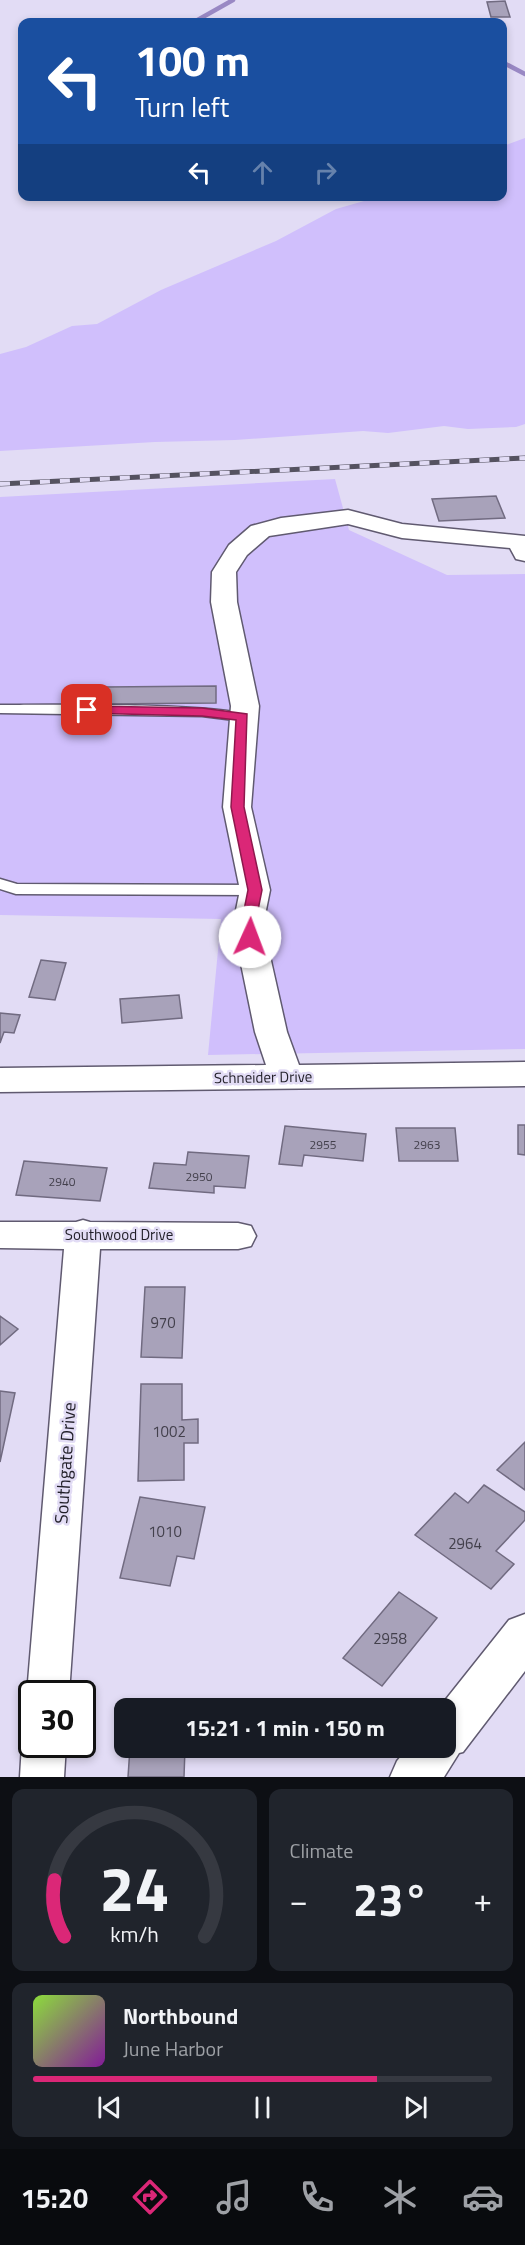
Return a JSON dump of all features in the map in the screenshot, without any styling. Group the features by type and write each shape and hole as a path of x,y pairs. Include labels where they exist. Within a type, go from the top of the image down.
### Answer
{"street":[{"path":"287,1077 271,1032 248,925 255,890 237,807 242,717 245,706 224,602 224,572 238,550 261,531 281,525 348,517 402,531 520,542 525,554"},
{"name":"Schneider Drive","path":"0,1080 525,1074"},
{"name":"Southwood Drive","path":"0,1235 83,1233 238,1236"},
{"name":"Southgate Drive","path":"49,1680 83,1233"},
{"path":"456,1723 525,1635"},
{"path":"42,1777 43,1758"},
{"path":"414,1777 429,1758"}],"lane":[{"path":"0,709 202,712 242,717"},
{"path":"0,884 16,889 39,890 255,890"}],"shaded area":[{"path":"525,138 525,424 516,427 468,429 444,426 388,433 363,431 235,440 0,451 0,354 26,347 72,326 97,324 161,290 276,241 336,209 364,201 507,201 507,145"},
{"path":"335,479 349,530 447,575 525,574 525,1049 208,1055 221,919 0,915 0,497"}],"building":[{"path":"505,1 510,17 491,17 487,2"},
{"path":"496,496 505,518 439,521 432,499"},
{"path":"216,686 216,703 103,704 104,687"},
{"path":"41,960 66,963 55,1000 29,997"},
{"path":"179,995 182,1018 122,1023 120,999"},
{"path":"0,1013 20,1015 14,1033 4,1032 0,1043"},
{"path":"518,1125 525,1125 525,1155 518,1154"},
{"path":"285,1126 366,1134 363,1161 304,1155 302,1166 279,1164"},
{"path":"396,1128 455,1128 458,1161 399,1161"},
{"path":"188,1152 249,1156 245,1188 214,1186 214,1193 149,1188 154,1163 186,1165"},
{"path":"24,1161 107,1168 100,1201 16,1195"},
{"path":"145,1287 185,1287 182,1358 141,1357"},
{"path":"0,1316 18,1329 0,1345"},
{"path":"141,1384 182,1384 182,1420 198,1419 198,1443 184,1443 184,1480 138,1481"},
{"path":"0,1391 15,1393 0,1462"},
{"path":"525,1442 525,1490 497,1470"},
{"path":"484,1485 525,1512 525,1520 496,1551 514,1564 491,1589 415,1535 455,1493 468,1503"},
{"path":"140,1497 205,1507 194,1559 177,1556 170,1586 120,1578"},
{"path":"399,1592 437,1618 382,1686 343,1658"},
{"path":"129,1758 185,1758 184,1777 128,1777"}],"waterway":[{"path":"201,18 233,0"},
{"path":"507,65 525,74"}],"railway":[{"path":"0,484 525,458"}],"route":[{"path":"87,710 202,712 242,717 242,756 237,807 255,890 248,925 250,937"}]}
